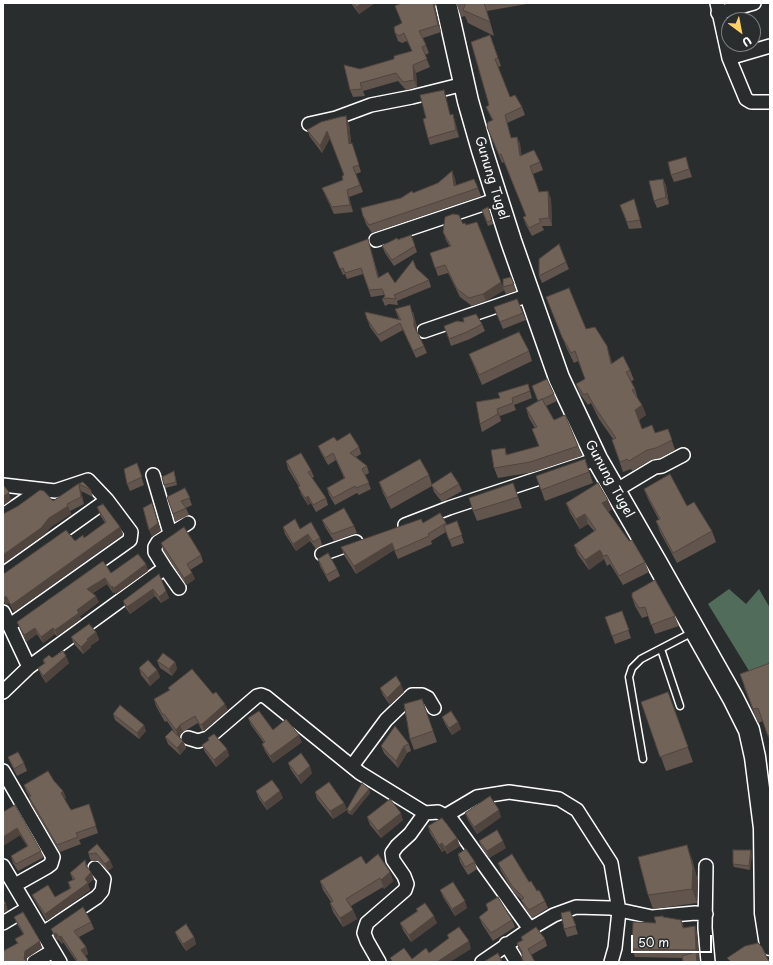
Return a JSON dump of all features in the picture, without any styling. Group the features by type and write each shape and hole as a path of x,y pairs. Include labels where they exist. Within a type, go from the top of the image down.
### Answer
{"main road":[{"name":"Gunung Tugel","path":"446,3 464,84 498,199 529,295 559,378 597,459 733,698 748,730 752,742 764,828 765,913 770,945"}],"street":[{"path":"754,3 718,8 729,58 746,99 751,102 770,102"},
{"path":"729,58 770,46"},
{"path":"309,124 336,118 371,104 464,84"},
{"path":"376,240 498,199"},
{"path":"424,331 480,310 509,303 529,295"},
{"path":"615,491 655,467 662,466 683,455"},
{"path":"392,530 448,508 597,459"},
{"path":"153,475 170,533"},
{"path":"3,485 55,491 88,480 107,500 132,532 130,540 10,625"},
{"path":"3,515 40,490"},
{"path":"3,574 107,500"},
{"path":"179,588 164,568 155,552 155,547 158,542 170,533 188,523"},
{"path":"322,554 371,537"},
{"path":"5,686 164,568"},
{"path":"3,612 29,667"},
{"path":"352,766 386,720 412,695 422,695 428,698 434,708"},
{"path":"188,738 198,741 208,738 257,696 263,696 360,773 425,813 438,812 451,819 530,929"},
{"path":"3,771 53,857 47,867 14,885"},
{"path":"445,816 477,797 509,792 559,799 577,810 611,863 619,911 614,948 610,962"},
{"path":"379,962 364,934 365,929 367,924 405,890 407,884 404,876 393,860 392,852 396,846 410,834 425,813"},
{"path":"706,866 708,962"},
{"path":"3,868 60,962"},
{"path":"43,933 96,897 102,891 104,879 95,868"},
{"path":"482,962 506,944 530,929 554,915 576,907 600,907 652,917 695,913 706,914"},
{"path":"3,923 28,908"},
{"path":"506,944 517,962"},
{"path":"34,962 53,951"}],"lane":[{"path":"643,759 629,676 632,668 641,659 695,631"},
{"path":"661,649 680,706"}],"green space":[{"path":"729,589 746,604 759,589 770,608 770,667 754,679 708,604"}],"building":[{"path":"354,3 362,3 356,7"},
{"path":"402,3 433,3 438,25 419,31 426,45 422,47 427,59 413,65 414,80 403,82 396,73 360,83 362,89 350,90 344,65 360,69 394,59 394,56 412,51 404,33 399,36 395,33 394,27 402,23 395,6"},
{"path":"466,3 484,3 490,22 463,10"},
{"path":"490,35 498,58 495,59 510,97 515,95 522,107 505,115 511,138 517,137 520,156 534,150 540,162 530,166 539,192 548,191 549,218 539,219 541,222 529,228 523,217 526,216 501,154 499,155 487,127 488,122 493,120 486,107 489,105 471,42"},
{"path":"444,90 450,115 453,114 456,130 428,138 423,119 426,118 420,95"},
{"path":"346,116 349,144 352,143 359,165 353,167 360,185 347,190 350,205 332,207 322,188 343,180 342,176 344,175 327,131 320,146 307,130 321,122"},
{"path":"686,157 689,169 671,175 668,162"},
{"path":"452,171 454,186 474,179 478,188 369,225 363,216 361,208 401,198 412,191 413,193 438,183"},
{"path":"663,179 666,197 654,201 649,181"},
{"path":"634,199 640,220 627,222 620,205"},
{"path":"488,207 492,220 487,222 482,210"},
{"path":"453,214 459,215 463,224 465,223 466,225 477,222 501,282 483,294 469,298 457,289 445,265 435,268 430,253 451,246 443,232 445,217"},
{"path":"411,235 415,246 392,260 382,246 397,238 398,240"},
{"path":"368,239 378,278 388,272 395,283 413,260 416,268 429,280 394,295 396,299 382,299 385,296 382,289 369,290 361,268 345,273 343,268 340,269 333,252"},
{"path":"559,244 566,262 539,276 539,259"},
{"path":"511,277 514,284 503,287 503,279"},
{"path":"569,288 586,329 595,327 607,346 611,364 623,356 630,370 626,372 635,389 632,390 642,405 635,410 642,429 652,425 655,433 668,429 672,440 656,448 647,450 629,461 627,459 620,462 612,440 616,438 587,393 584,395 576,384 585,379 575,351 571,353 562,337 546,297"},
{"path":"517,299 523,313 500,322 494,307"},
{"path":"410,305 414,326 424,346 413,351 400,323 378,335 367,319 365,312 401,320 395,309"},
{"path":"476,314 482,324 449,339 444,326 457,321 464,322 463,318"},
{"path":"519,332 529,351 479,375 469,354"},
{"path":"547,379 554,394 538,401 532,386"},
{"path":"528,384 530,391 512,398 513,403 497,409 498,414 480,424 476,402 500,398 498,393"},
{"path":"542,399 554,420 565,415 578,446 530,462 494,468 491,450 505,448 506,455 539,446 532,429 537,427 526,408"},
{"path":"350,433 359,447 350,453 367,466 362,469 369,483 356,488 355,486 333,498 327,488 345,478 333,453 325,458 318,446 334,437 337,441"},
{"path":"301,453 311,470 308,472 326,498 313,505 308,496 305,498 298,487 300,486 286,461"},
{"path":"420,459 429,475 387,498 379,482"},
{"path":"585,459 589,472 541,490 536,476"},
{"path":"137,463 142,477 127,484 124,469"},
{"path":"174,471 176,482 164,485 162,477"},
{"path":"451,472 459,484 440,495 431,485"},
{"path":"670,474 687,506 694,502 712,531 673,553 656,521 660,519 644,489"},
{"path":"83,482 91,490 79,484 81,497 67,504 68,506 49,518 41,528 3,555 3,514 18,506 40,490 44,491 53,501 78,484"},
{"path":"513,483 518,497 473,511 469,498"},
{"path":"598,483 608,500 602,503 629,541 632,540 645,562 619,576 607,555 603,556 600,550 585,560 574,545 596,530 585,514 576,519 566,503"},
{"path":"3,486 9,492 3,497"},
{"path":"185,488 190,498 181,501 186,508 173,514 167,497"},
{"path":"152,503 158,523 149,530 143,508"},
{"path":"103,504 120,527 11,605 6,596 4,598 3,597 3,573 66,530 75,541 83,535 84,538 106,522 97,507"},
{"path":"344,508 354,526 332,534 322,520"},
{"path":"440,513 446,523 428,534 429,536 395,551 392,543 354,566 341,547 421,519 423,523"},
{"path":"295,519 300,529 311,522 320,538 313,542 308,534 293,544 283,527"},
{"path":"457,521 462,535 449,540 444,526"},
{"path":"184,527 201,555 187,564 192,573 184,578 161,543"},
{"path":"328,553 337,569 326,575 318,559"},
{"path":"138,554 146,564 114,588 112,586 111,587 105,578 87,589 96,596 77,610 79,613 55,630 53,628 41,637 35,628 24,635 17,622 103,561 111,573"},
{"path":"159,574 166,591 159,597 153,589 127,607 123,601"},
{"path":"655,580 675,616 651,625 645,607 639,608 632,597 632,593"},
{"path":"622,611 629,630 612,636 605,617"},
{"path":"89,624 96,632 87,639 88,640 81,647 71,637"},
{"path":"63,651 66,656 43,676 38,668 45,663 43,660 49,655 52,658"},
{"path":"163,653 175,662 169,669 157,661"},
{"path":"148,660 157,670 148,678 139,668"},
{"path":"770,663 770,735 768,736 758,708 753,709 740,674"},
{"path":"192,669 213,694 216,692 225,704 202,724 200,725 195,716 180,725 176,730 164,714 163,715 154,699 170,690 168,688"},
{"path":"396,676 401,684 387,698 380,688"},
{"path":"668,692 688,747 660,757 641,702"},
{"path":"422,699 433,731 410,739 404,704"},
{"path":"120,705 144,725 137,733 113,714"},
{"path":"259,711 273,730 286,719 299,735 270,756 262,744 265,742 248,718"},
{"path":"451,711 458,722 449,728 442,717"},
{"path":"395,726 409,744 404,746 396,761 381,746"},
{"path":"172,730 183,741 177,748 165,737"},
{"path":"214,734 227,749 214,760 202,745"},
{"path":"18,752 24,763 14,769 8,757"},
{"path":"301,753 310,766 298,776 288,763"},
{"path":"48,771 63,791 61,793 71,810 89,804 96,826 76,833 78,837 57,845 29,797 31,796 24,785"},
{"path":"272,780 280,791 264,803 256,791"},
{"path":"329,782 344,803 330,811 315,792"},
{"path":"362,783 369,789 350,812 347,809"},
{"path":"490,796 499,810 474,827 465,813"},
{"path":"390,799 401,813 378,831 367,817"},
{"path":"15,805 41,851 16,864 11,856 28,846 17,828 3,837 3,812"},
{"path":"442,818 457,838 445,847 442,843 439,845 428,826"},
{"path":"497,830 503,841 487,851 479,841"},
{"path":"97,844 110,860 105,864 96,853 89,854 88,852"},
{"path":"687,845 693,867 692,889 648,895 638,857"},
{"path":"466,849 475,862 465,867 458,854"},
{"path":"733,850 751,850 749,866 733,864"},
{"path":"378,854 390,872 381,880 380,878 346,899 353,910 340,918 330,903 333,901 320,881 361,856 366,864"},
{"path":"512,854 529,882 531,881 537,891 539,890 545,901 529,910 521,900 524,898 512,886 498,863"},
{"path":"85,860 86,866 91,872 85,879 88,883 45,914 32,895 48,885 55,897 71,888 68,882 75,879 70,873"},
{"path":"453,882 465,901 452,909 440,890"},
{"path":"498,897 512,920 491,933 479,917 488,910 486,904"},
{"path":"425,903 434,916 409,935 400,923 418,911 416,909"},
{"path":"83,907 91,922 74,931 86,947 81,950 88,960 86,962 74,962 77,960 61,936 59,937 56,933 54,934 51,929"},
{"path":"570,911 576,926 564,929 561,913"},
{"path":"23,912 40,941 25,951 24,959 28,962 3,962 3,951 18,943 15,939 24,934 14,917"},
{"path":"663,916 681,920 683,928 695,926 696,950 632,949 633,922 656,923 654,917"},
{"path":"186,924 194,937 183,944 175,932"},
{"path":"459,927 469,941 437,962 393,962 390,958 404,948 412,959 426,948 429,953 449,938 447,935"},
{"path":"536,927 545,939 528,949 535,962 524,962 522,959 522,952 517,943 523,940 521,937"},
{"path":"758,943 762,947 769,962 731,962 727,958 745,946"},
{"path":"696,952 697,962 683,962 682,956"},
{"path":"498,953 502,962 485,962 485,961"}]}
